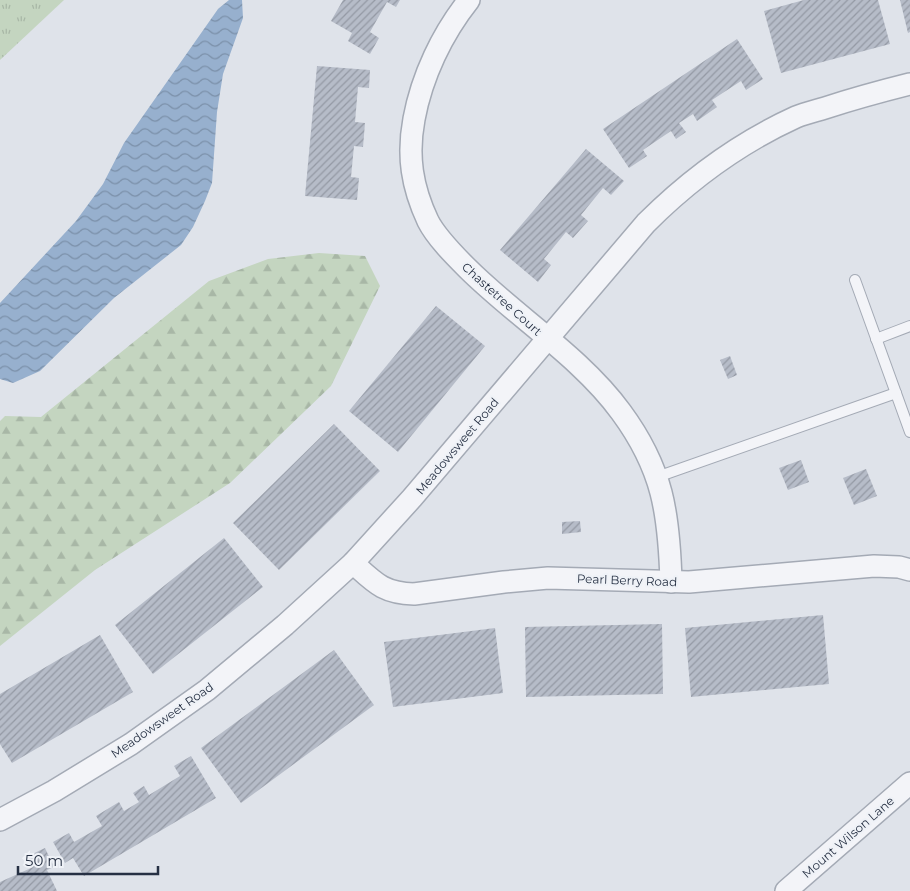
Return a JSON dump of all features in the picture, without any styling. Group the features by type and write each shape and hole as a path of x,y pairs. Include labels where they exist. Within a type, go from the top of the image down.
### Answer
{"street":[{"name":"Chastetree Court","path":"469,0 449,30 436,55 416,104 410,146 410,164 416,190 429,223 453,254 483,284 601,388 637,436 654,466 666,509 670,542 671,582"},
{"name":"Meadowsweet Road","path":"0,820 54,791 131,744 207,690 285,625 353,563 412,498 646,223 674,195 732,152 797,117 843,102 910,84"},
{"name":"Pearl Berry Road","path":"353,563 379,586 388,591 401,594 548,578 671,582 716,580 874,566 910,570"},
{"name":"Mount Wilson Lane","path":"786,891 910,783"}],"lane":[{"path":"855,280 910,432"},
{"path":"876,339 910,326"},
{"path":"657,476 896,393"}],"green space":[{"path":"0,0 64,0 0,60"},
{"path":"319,253 365,256 380,286 331,386 230,483 95,570 0,646 0,421 5,416 41,417 209,281 268,259"}],"water":[{"path":"229,0 242,0 243,18 223,74 217,112 212,183 193,227 181,245 114,298 40,371 13,383 0,379 0,303 76,221 103,184 124,143 218,9"}],"building":[{"path":"343,0 400,0 396,7 387,2 370,32 379,38 370,54 348,41 352,33 331,21"},
{"path":"804,0 878,0 890,44 781,73 764,11"},
{"path":"900,0 910,0 910,32 908,33"},
{"path":"737,39 763,79 746,90 741,81 712,100 717,107 697,121 693,114 679,123 686,132 676,139 671,131 643,150 647,156 629,168 603,129"},
{"path":"317,66 370,70 369,88 358,87 355,122 365,123 363,147 354,146 351,177 359,178 357,200 305,196"},
{"path":"586,149 624,181 611,195 603,188 581,215 588,221 573,238 566,232 544,259 551,265 538,282 500,250"},
{"path":"436,306 485,346 398,452 349,411"},
{"path":"730,356 737,375 728,379 720,360"},
{"path":"334,424 380,471 279,570 233,523"},
{"path":"801,460 809,482 788,490 779,468"},
{"path":"866,469 877,496 854,505 843,478"},
{"path":"580,521 581,532 562,534 562,522"},
{"path":"224,538 263,587 153,674 115,625"},
{"path":"823,615 829,684 691,697 685,628"},
{"path":"662,624 663,694 526,697 525,627"},
{"path":"495,628 503,693 393,707 384,642"},
{"path":"100,635 133,692 12,763 0,744 0,694"},
{"path":"334,650 374,705 241,803 201,748"},
{"path":"191,756 216,798 84,876 73,858 65,863 53,842 69,833 74,842 102,826 96,816 119,802 124,811 139,802 133,793 144,786 149,795 180,776 174,766"},
{"path":"45,848 54,867 47,870 57,891 0,891 0,882 31,868 26,857"}]}
